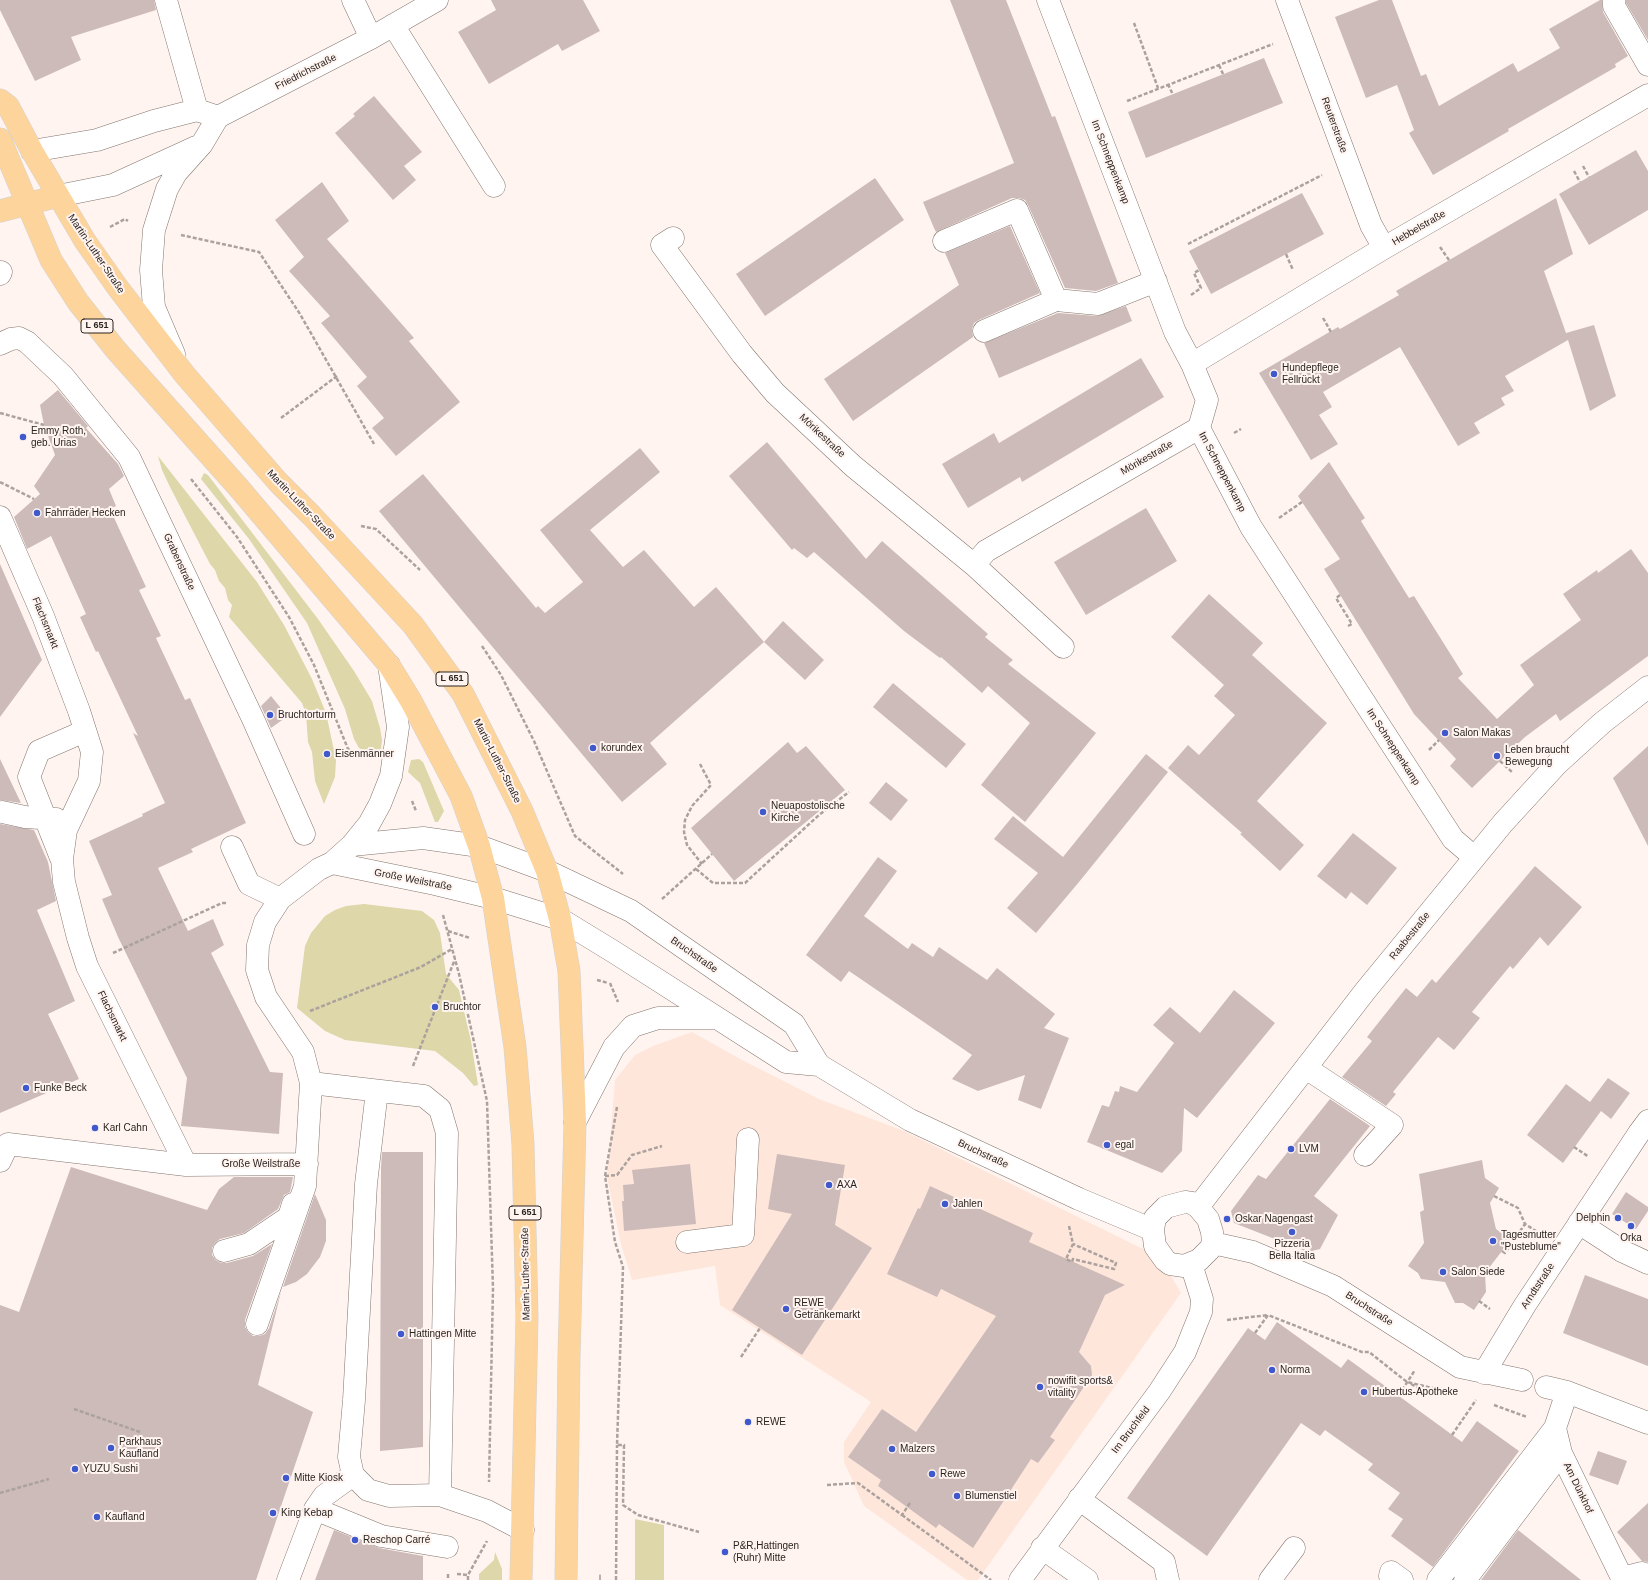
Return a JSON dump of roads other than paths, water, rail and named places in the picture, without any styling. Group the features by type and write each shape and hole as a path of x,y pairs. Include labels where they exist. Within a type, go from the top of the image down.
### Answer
{"main road":[{"name":"L 651","path":"0,100 8,106 32,151"},
{"path":"2,151 32,151"},
{"name":"Martin-Luther-Straße","path":"2,151 51,260 78,302 116,350 238,487 389,665 411,701 461,796 479,846 493,898 515,1047 523,1144 527,1317 522,1580"},
{"name":"Martin-Luther-Straße","path":"32,151 85,241 118,288 185,375 278,482 312,516 413,626 463,694 522,811 547,871 560,919 569,971 575,1122 569,1356 566,1580"},
{"path":"0,211 58,196"}],"street":[{"path":"166,0 197,110"},
{"path":"353,0 371,38"},
{"name":"Friedrichstraße","path":"218,117 371,38 437,0"},
{"name":"Im Schneppenkamp","path":"1048,0 1175,332 1192,364 1207,400 1199,428 1256,534 1453,839 1474,857"},
{"name":"Reuterstraße","path":"1287,0 1371,225 1384,248"},
{"path":"1614,0 1614,6 1648,65"},
{"path":"393,25 494,186"},
{"name":"Hebbelstraße","path":"1192,364 1384,248 1648,95"},
{"path":"32,151 97,140 154,121 197,110 218,117 202,144 176,174 167,189 154,230 151,270 154,307 168,342 185,375"},
{"path":"58,196 113,185 202,144"},
{"path":"944,241 1017,210 1056,300"},
{"name":"Mörikestraße","path":"673,238 662,246 742,354 775,393 854,466 974,565 1063,647"},
{"path":"984,331 1056,300 1098,304 1156,281"},
{"name":"Grabenstraße","path":"0,344 10,339 19,338 27,342 63,376 129,457 253,720 304,834"},
{"name":"Mörikestraße","path":"974,565 986,551 1199,428"},
{"name":"Flachsmarkt","path":"0,517 42,616 92,752 89,781 63,840 62,859 64,882 78,938 87,966 186,1164"},
{"name":"Große Weilstraße","path":"3,1145 186,1164 307,1164 311,1083 303,1052 285,1028 266,997 257,970 258,945 265,922 280,899 319,869 332,863 352,844 369,824 380,804 391,776 398,727 389,665"},
{"name":"Raabestraße","path":"1198,1207 1306,1068 1474,857 1557,764 1602,723 1648,687"},
{"name":"Flachsmarkt","path":"62,859 44,819 29,777 39,751 85,731"},
{"path":"2,812 44,819 71,820"},
{"path":"352,844 423,838 479,846 547,871"},
{"path":"232,847 249,884 280,899"},
{"name":"Große Weilstraße","path":"332,863 435,884 493,898"},
{"name":"Bruchstraße","path":"547,871 631,911 794,1024 819,1065"},
{"path":"493,898 560,919"},
{"name":"Bruchstraße","path":"560,919 786,1062 819,1065 910,1120 1079,1199 1152,1230"},
{"path":"575,1122 614,1047 633,1026 658,1018 716,1018"},
{"path":"1306,1068 1392,1125 1366,1155"},
{"path":"311,1083 424,1096 440,1109 447,1133 440,1495"},
{"path":"377,1091 365,1192 354,1400 349,1457 353,1475 368,1490 388,1496 440,1495 487,1511 522,1530"},
{"name":"Arndtstraße","path":"1484,1374 1525,1305 1648,1121"},
{"path":"687,1242 743,1236 748,1139"},
{"path":"257,1324 305,1186 307,1164"},
{"path":"224,1251 249,1244 289,1217 297,1186 307,1164"},
{"path":"1185,1202 1192,1203 1198,1207 1208,1219 1212,1232 1212,1243 1210,1249 1199,1260 1184,1266 1175,1265 1165,1260 1155,1246 1152,1230 1155,1218 1166,1207 1185,1202"},
{"path":"1579,1224 1622,1251 1648,1263"},
{"name":"Bruchstraße","path":"1212,1243 1253,1252 1333,1286 1460,1367 1484,1374 1522,1380"},
{"name":"Im Bruchfeld","path":"1020,1580 1042,1548 1159,1392 1185,1352 1201,1312 1202,1299 1191,1264"},
{"path":"1546,1387 1568,1392 1648,1423"},
{"path":"1438,1580 1555,1428 1568,1392"},
{"name":"Am Dünkhof","path":"1555,1428 1561,1453 1622,1579"},
{"path":"1465,1580 1561,1453"},
{"path":"288,1580 316,1509 324,1496 353,1475"},
{"path":"1079,1499 1164,1562 1168,1580"},
{"path":"316,1509 381,1536 447,1547"},
{"path":"1042,1548 1087,1580"},
{"path":"1270,1580 1294,1548"},
{"path":"1622,1579 1642,1573 1647,1580"}],"tram line":[{"path":"600,1575 600,1580"}],"place":[{"name":"Hundepflege Fellrückt","path":"1274,374"},
{"name":"Emmy Roth, geb. Urias","path":"23,437"},
{"name":"Fahrräder Hecken","path":"37,513"},
{"name":"Bruchtorturm","path":"270,715"},
{"name":"Salon Makas","path":"1445,733"},
{"name":"korundex","path":"593,748"},
{"name":"Eisenmänner","path":"327,754"},
{"name":"Leben braucht Bewegung","path":"1497,756"},
{"name":"Neuapostolische Kirche","path":"763,812"},
{"name":"Bruchtor","path":"435,1007"},
{"name":"Funke Beck","path":"26,1088"},
{"name":"Karl Cahn","path":"95,1128"},
{"name":"egal","path":"1107,1145"},
{"name":"LVM","path":"1291,1149"},
{"name":"AXA","path":"829,1185"},
{"name":"Jahlen","path":"945,1204"},
{"name":"Delphin","path":"1618,1218"},
{"name":"Oskar Nagengast","path":"1227,1219"},
{"name":"Orka","path":"1631,1226"},
{"name":"Pizzeria Bella Italia","path":"1292,1232"},
{"name":"Tagesmutter \"Pusteblume\"","path":"1493,1241"},
{"name":"Salon Siede","path":"1443,1272"},
{"name":"REWE Getränkemarkt","path":"786,1309"},
{"name":"Hattingen Mitte","path":"401,1334"},
{"name":"Norma","path":"1272,1370"},
{"name":"nowifit sports& vitality","path":"1040,1387"},
{"name":"Hubertus-Apotheke","path":"1364,1392"},
{"name":"REWE","path":"748,1422"},
{"name":"Parkhaus Kaufland","path":"111,1448"},
{"name":"Malzers","path":"892,1449"},
{"name":"YUZU Sushi","path":"75,1469"},
{"name":"Rewe","path":"932,1474"},
{"name":"Mitte Kiosk","path":"286,1478"},
{"name":"Blumenstiel","path":"957,1496"},
{"name":"King Kebap","path":"273,1513"},
{"name":"Kaufland","path":"97,1517"},
{"name":"Reschop Carré","path":"355,1540"},
{"name":"P&R,Hattingen (Ruhr) Mitte","path":"725,1552"}]}
